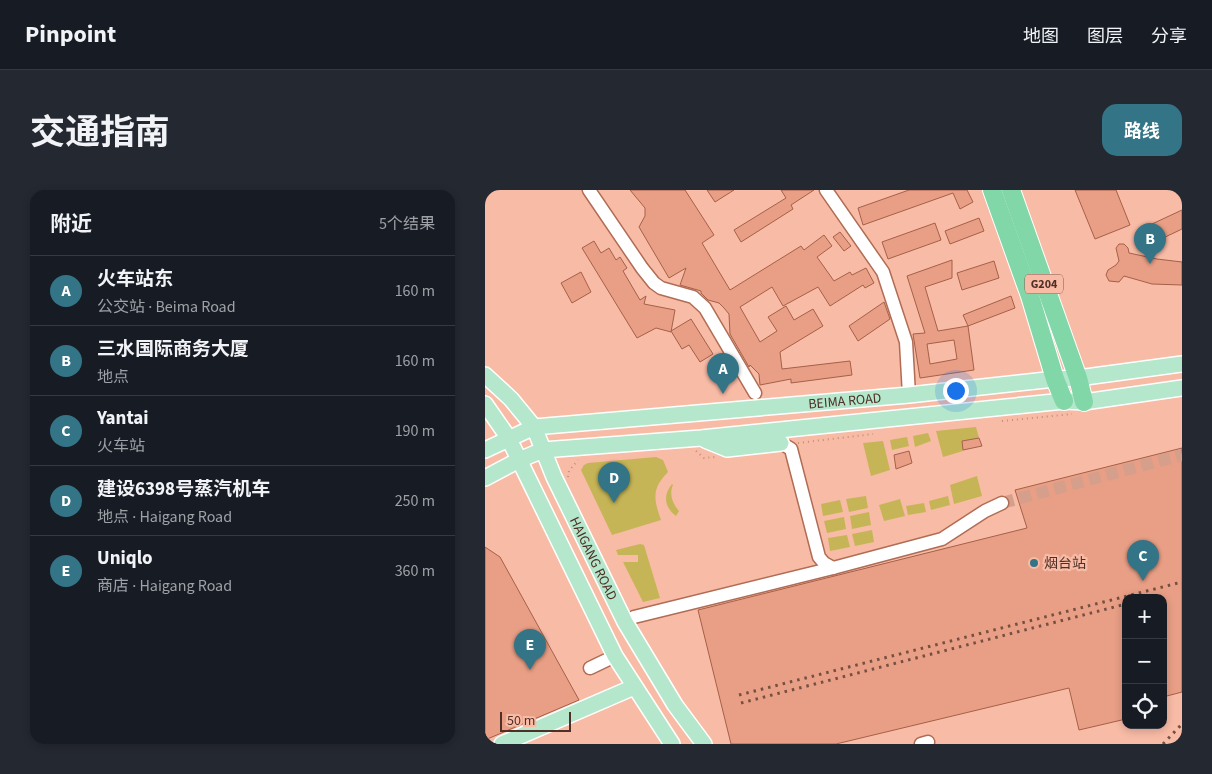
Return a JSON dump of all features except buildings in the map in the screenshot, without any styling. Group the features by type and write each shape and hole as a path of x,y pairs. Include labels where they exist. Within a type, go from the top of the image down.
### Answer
{"highway":[{"name":"G204","path":"992,190 1030,296 1055,379"},
{"name":"G204","path":"1011,190 1077,378"},
{"path":"1077,378 1084,402"},
{"path":"1055,379 1063,401"}],"main road":[{"name":"BEIMA ROAD","path":"485,450 533,427 1077,378 1182,364"},
{"name":"HAIGANG ROAD","path":"485,375 511,399 533,427 554,477 625,622 675,705 704,744"},
{"name":"BEIMA ROAD","path":"485,478 543,450 701,438 1063,401 1084,402 1182,388"},
{"name":"HAIGANG ROAD","path":"485,404 509,438 615,656 673,744"},
{"path":"701,438 727,449 781,443"},
{"path":"502,744 634,687"}],"street":[{"path":"589,190 654,283 661,288 693,297 705,308 755,393"},
{"path":"826,190 883,272 906,342 909,394"},
{"path":"781,443 785,450 813,558 818,566 828,569"},
{"path":"625,622 634,617 942,539 985,511 1002,503"},
{"path":"590,668 615,656"}],"shaded area":[{"path":"976,427 979,438 962,441 963,451 943,457 936,431"},
{"path":"928,433 931,441 915,447 913,436"},
{"path":"907,437 909,446 892,450 890,440"},
{"path":"883,441 890,470 871,476 863,443"},
{"path":"656,457 663,460 668,472 656,489 655,495 661,520 612,535 581,470 588,463"},
{"path":"977,476 982,496 954,504 950,485"},
{"path":"672,484 672,498 679,511 676,516 669,509 666,501 667,492"},
{"path":"866,496 868,508 849,512 846,499"},
{"path":"948,496 950,505 931,510 929,501"},
{"path":"900,499 905,516 884,521 879,505"},
{"path":"840,500 843,512 823,516 821,504"},
{"path":"924,503 926,512 908,515 906,506"},
{"path":"869,512 871,525 852,529 850,516"},
{"path":"844,517 846,529 827,533 824,521"},
{"path":"872,530 874,542 855,546 852,534"},
{"path":"847,535 850,547 830,551 828,538"},
{"path":"640,544 644,545 660,598 643,602 623,562 638,562 638,555 618,555 616,550"}],"tunnel":[{"path":"1002,503 1182,455"}],"railway":[{"path":"739,695 1182,582"},
{"path":"741,703 1122,605"},
{"path":"1163,744 1182,724"}],"place":[{"name":"三水国际商务大厦","path":"1150,264"},
{"name":"火车站东","path":"723,394"},
{"name":"建设6398号蒸汽机车","path":"614,503"},
{"name":"烟台站","path":"1034,563"},
{"name":"Yantai","path":"1143,581"},
{"name":"Uniqlo","path":"530,670"}]}
